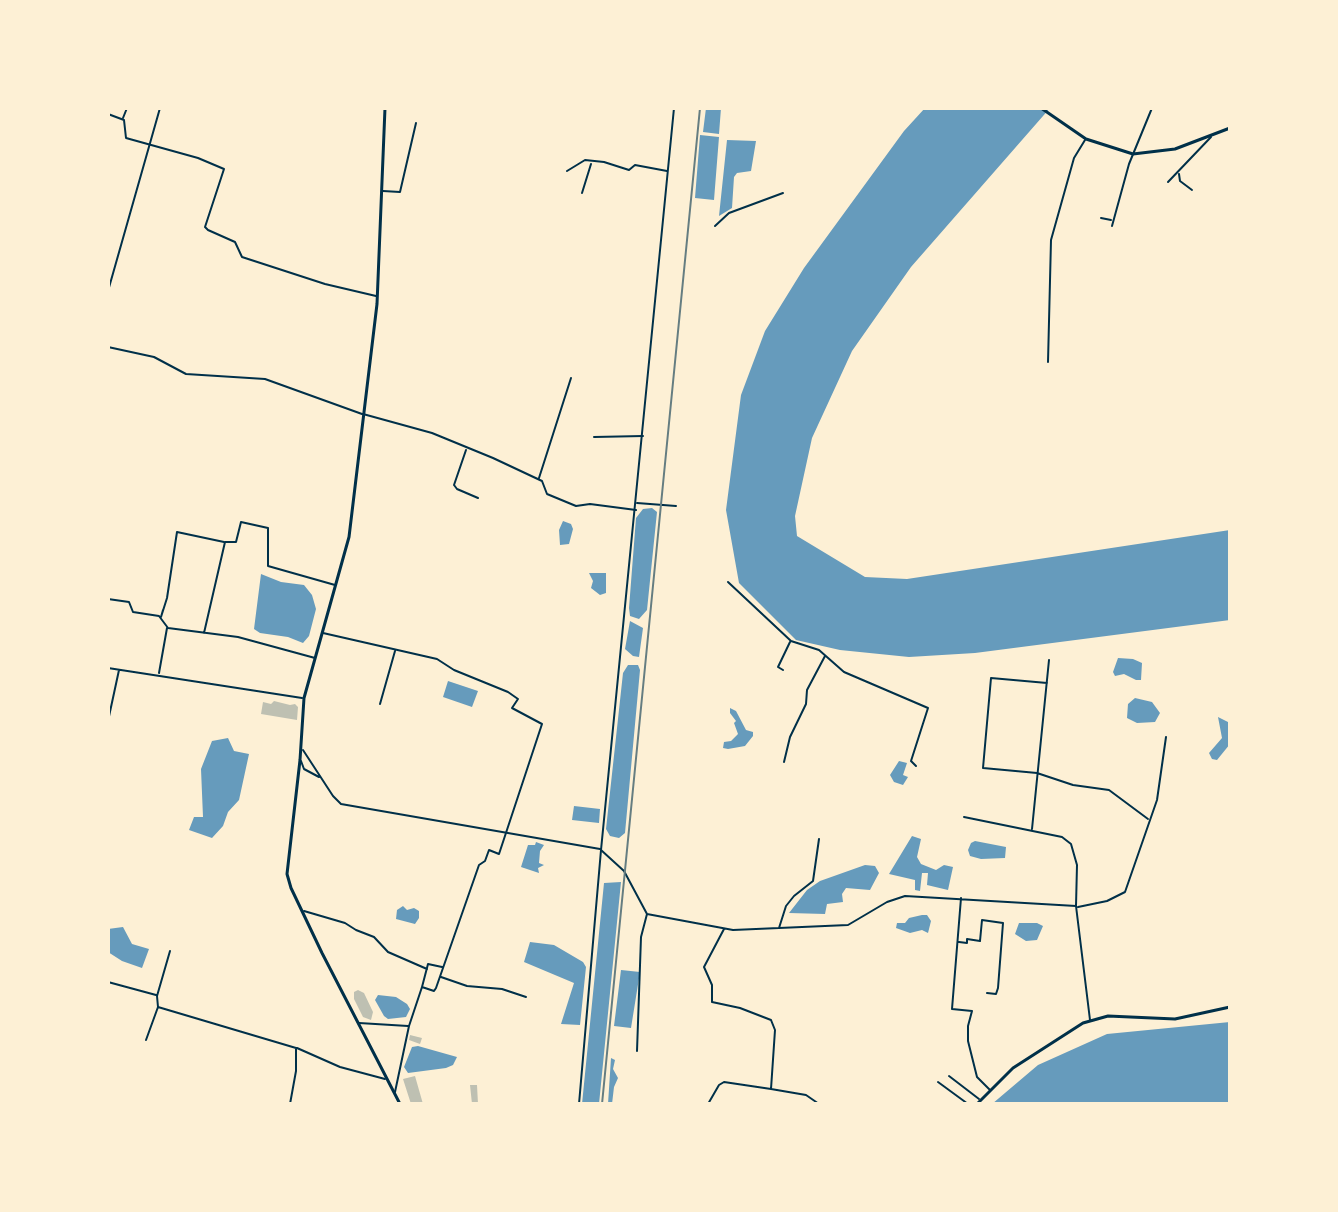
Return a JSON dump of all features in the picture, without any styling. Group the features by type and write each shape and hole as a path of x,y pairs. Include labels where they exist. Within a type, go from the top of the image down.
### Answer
{"main road":[{"path":"385,108 377,297 349,537 304,698 287,874 301,910 400,1104"},
{"path":"1041,108 1086,139 1133,154 1175,149 1230,128"},
{"path":"978,1102 1013,1068 1083,1023 1108,1016 1175,1019 1230,1007"}],"street":[{"path":"127,108 123,119 126,138 198,158 224,169 225,175 205,227 235,242 242,257 377,297"},
{"path":"108,291 160,108"},
{"path":"579,1104 674,108"},
{"path":"1112,226 1133,154 1152,108"},
{"path":"108,114 123,119"},
{"path":"382,191 400,192 416,123"},
{"path":"1168,182 1211,136"},
{"path":"1048,362 1051,240 1074,158 1086,139"},
{"path":"567,171 585,160 629,170 635,165 668,170"},
{"path":"582,193 591,162"},
{"path":"1179,172 1180,181 1192,190"},
{"path":"715,226 729,213 783,193"},
{"path":"1101,218 1113,220"},
{"path":"108,347 154,357 186,374 265,379 362,414 432,433 539,480 544,483 547,494 576,506 590,504 636,510"},
{"path":"539,480 571,378"},
{"path":"594,437 643,436"},
{"path":"466,448 454,485 478,498"},
{"path":"637,503 676,506"},
{"path":"161,617 167,598 176,534 180,533 236,542 241,522 268,528 268,566 336,585"},
{"path":"204,633 225,542"},
{"path":"728,582 791,641 811,646 844,672 928,708 911,761 916,766"},
{"path":"108,599 129,602 133,612 161,617"},
{"path":"159,675 167,627 161,617 163,610"},
{"path":"167,627 238,637 315,658"},
{"path":"322,632 437,659 454,670 508,692 518,699 512,708 542,724 499,854 489,850 485,861 479,865 434,991 422,987"},
{"path":"783,670 779,666 791,641"},
{"path":"380,704 395,650"},
{"path":"784,762 790,737 806,704 807,690 826,655"},
{"path":"1031,831 1049,660"},
{"path":"108,668 304,698"},
{"path":"108,721 119,669"},
{"path":"1047,683 991,678 983,768 1037,773 1073,785 1109,790 1148,819"},
{"path":"647,914 725,928 779,929 848,925 887,902 905,896 1077,907 1107,901 1125,892 1157,800 1166,737"},
{"path":"301,747 337,801 347,805 601,850 624,871 647,914 641,937 637,1051"},
{"path":"300,760 304,769 320,777"},
{"path":"964,817 1062,837 1073,846 1090,1021"},
{"path":"779,929 786,906 813,881 819,839"},
{"path":"961,898 952,1009 972,1011 968,1041 977,1077 990,1091"},
{"path":"301,910 345,923 374,937 388,952 427,969"},
{"path":"957,942 967,943 967,939 980,941 982,920 1003,923 998,988 996,994 987,993"},
{"path":"725,928 704,967 712,985 712,1002 747,1011 774,1023 771,1089"},
{"path":"146,1040 158,1007 157,996 170,951"},
{"path":"395,1092 409,1026 428,964 443,968"},
{"path":"440,977 467,986 502,989 526,997"},
{"path":"108,982 157,996"},
{"path":"158,1007 296,1048 366,1076 387,1079"},
{"path":"359,1023 409,1026"},
{"path":"290,1104 296,1048"},
{"path":"949,1076 978,1102"},
{"path":"708,1104 724,1082 806,1095 819,1104"},
{"path":"938,1082 968,1104"}],"water":[{"path":"706,108 721,108 719,134 703,132"},
{"path":"925,108 1050,108 911,267 852,351 812,438 795,516 797,536 865,577 907,579 1230,530 1230,620 975,653 909,657 840,650 796,640 739,583 726,510 741,395 765,331 804,268 904,131"},
{"path":"700,135 719,137 714,200 695,198"},
{"path":"727,140 756,141 751,171 737,173 734,177 732,208 719,216"},
{"path":"652,508 657,512 647,610 639,619 630,616 629,608 636,518 643,509"},
{"path":"563,521 571,524 573,529 569,544 560,545 559,530"},
{"path":"589,573 606,573 606,593 600,595 591,588 593,581"},
{"path":"261,574 281,582 304,585 312,595 316,609 309,636 303,643 254,629"},
{"path":"630,621 643,628 639,657 625,649"},
{"path":"1118,658 1142,663 1141,680 1124,674 1115,676 1113,672"},
{"path":"628,665 638,665 640,670 625,833 619,838 610,836 606,829 623,673"},
{"path":"448,681 478,691 472,707 443,697"},
{"path":"1135,698 1152,702 1160,713 1155,722 1137,723 1127,718 1128,704"},
{"path":"730,708 736,711 746,730 753,732 753,736 745,746 728,749 723,748 724,742 731,741 738,734"},
{"path":"1218,717 1230,723 1230,744 1217,760 1212,759 1209,753 1222,738"},
{"path":"228,738 234,751 249,754 239,800 212,838 189,830 194,817 203,817 201,769 212,741"},
{"path":"899,761 907,763 903,775 908,777 903,785 894,782 890,775"},
{"path":"574,806 600,809 599,823 572,820"},
{"path":"912,836 921,839 917,857 921,864 936,870 944,865 953,867 948,890 927,885 928,873 922,873 920,891 915,890 915,880 889,874"},
{"path":"975,841 1006,847 1005,858 970,856 968,850"},
{"path":"536,842 544,845 539,863 544,865 538,868 539,873 521,867 528,845 535,845"},
{"path":"865,865 875,866 879,873 870,890 846,888 842,894 843,902 827,904 825,914 789,913 807,890 820,881"},
{"path":"621,882 599,1104 582,1104 604,883"},
{"path":"403,906 407,910 414,908 419,911 415,924 396,919 397,910"},
{"path":"927,915 931,921 928,933 922,930 910,933 896,928 897,923 905,923 909,918"},
{"path":"1019,923 1043,926 1037,940 1026,941 1015,934"},
{"path":"123,927 132,944 149,949 142,968 108,952 108,929"},
{"path":"530,942 554,945 583,962 586,967 580,1025 561,1024 574,983 524,962"},
{"path":"621,970 640,972 631,1028 614,1026"},
{"path":"378,995 396,997 407,1004 410,1009 406,1017 388,1019 384,1016 375,1000"},
{"path":"1230,1022 1230,1102 992,1104 1038,1065 1107,1034"},
{"path":"412,1047 457,1057 453,1065 446,1068 408,1073 404,1067"},
{"path":"611,1058 615,1060 613,1069 618,1078 612,1104 608,1104"}],"building":[{"path":"274,701 295,704 298,707 297,720 261,714 263,702 271,704"},
{"path":"354,992 364,993 373,1012 371,1020 363,1017 354,999"},
{"path":"410,1035 422,1038 420,1044 409,1040"},
{"path":"415,1076 423,1104 411,1104 403,1079"},
{"path":"470,1085 477,1085 478,1104 472,1104"}],"railway":[{"path":"602,1104 700,108"}]}
